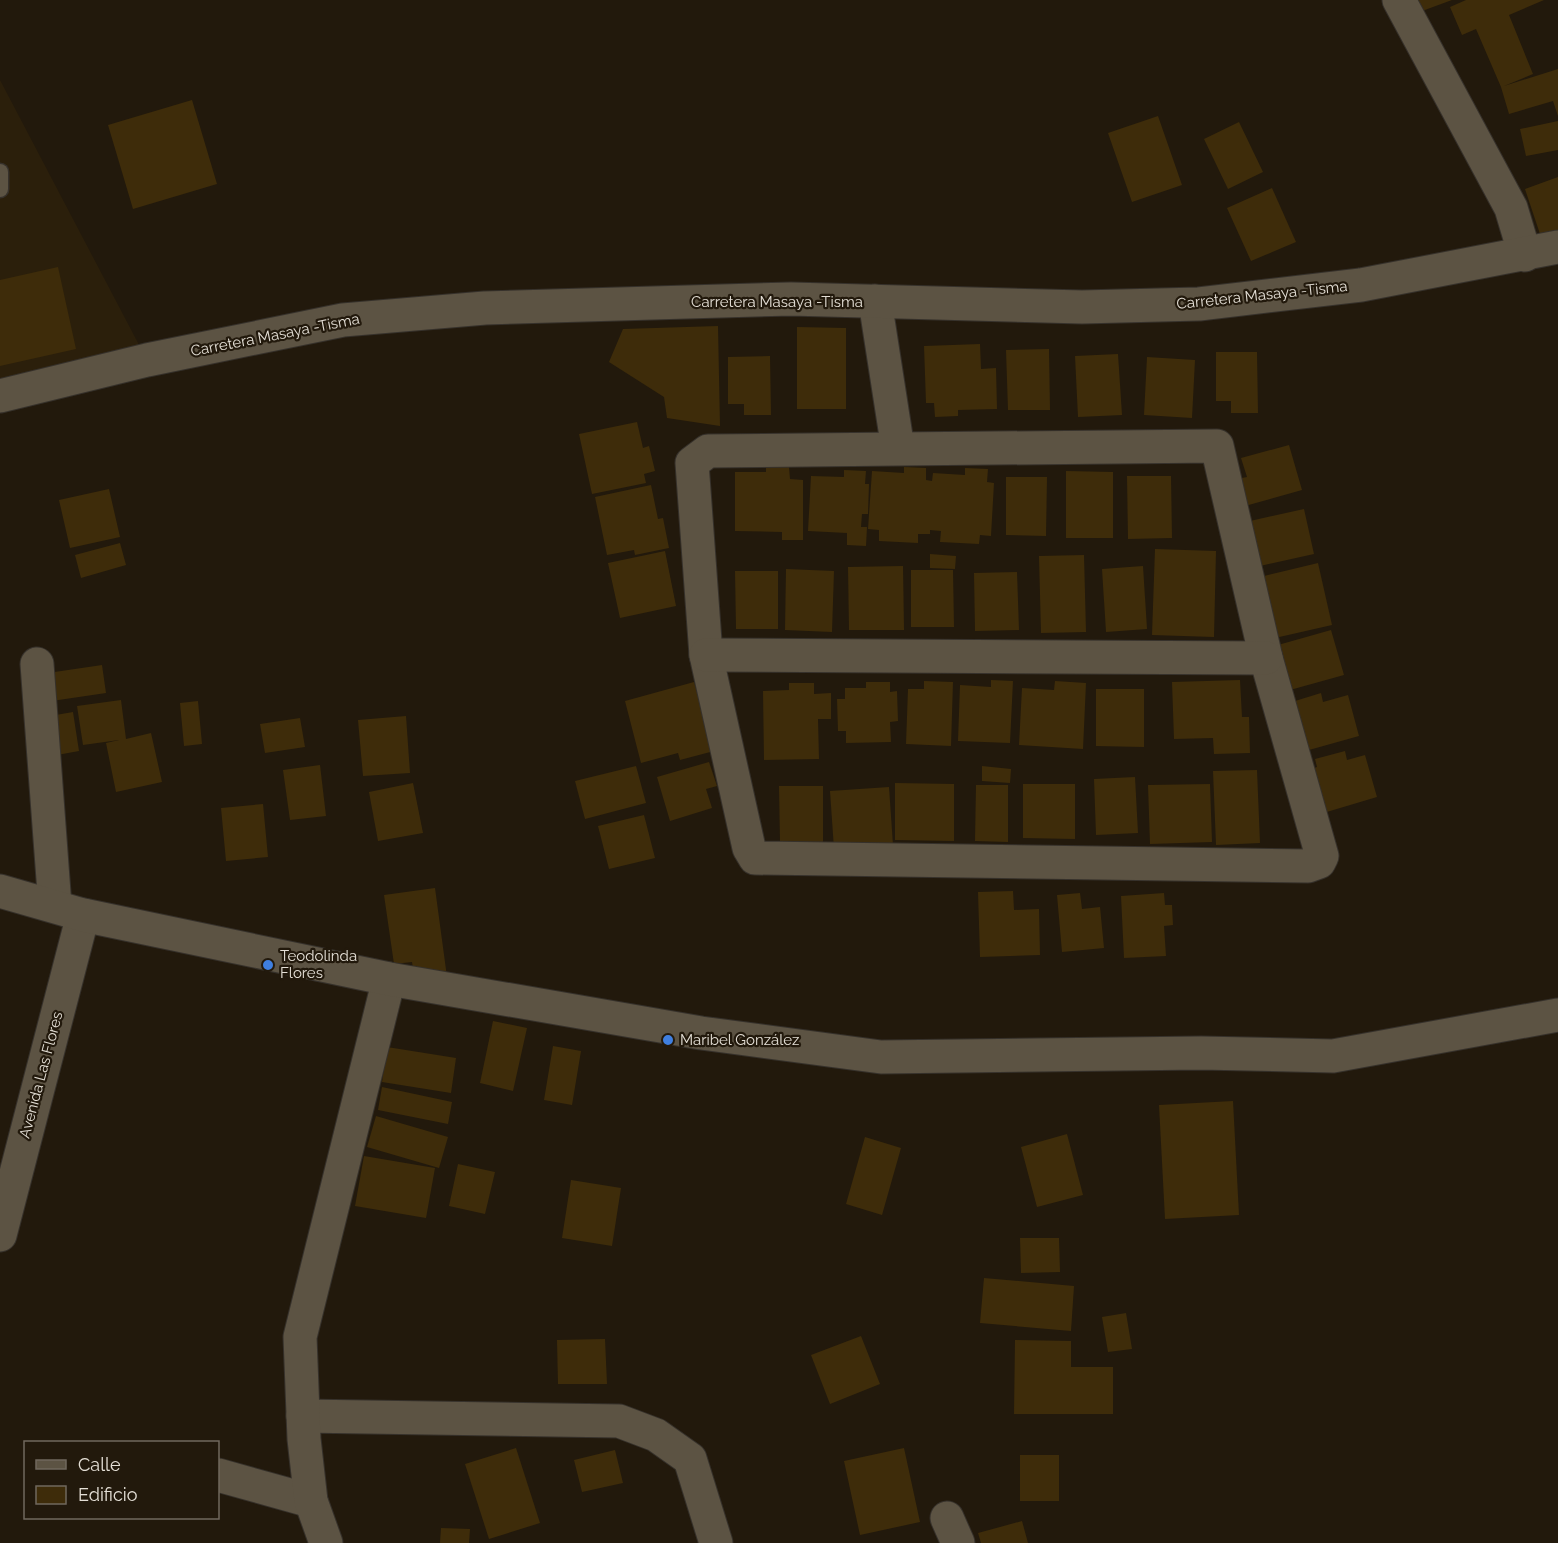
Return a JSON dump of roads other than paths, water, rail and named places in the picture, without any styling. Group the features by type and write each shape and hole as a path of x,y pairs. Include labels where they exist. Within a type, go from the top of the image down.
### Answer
{"street":[{"path":"1399,0 1511,208 1525,255"},
{"name":"Carretera Masaya -Tisma","path":"0,396 147,360 343,320 485,308 791,299 1082,307 1199,304 1361,285 1558,248"},
{"path":"875,301 898,448"},
{"path":"1217,446 1266,657 1322,856 1319,862 1308,866 755,858 750,848 706,655 692,463 708,451 1217,446"},
{"path":"706,655 1266,657"},
{"name":"Avenida Las Flores","path":"2,1220 69,911 37,664"},
{"path":"0,891 69,911 388,980 701,1033 881,1057 1179,1053 1334,1056 1558,1015"},
{"path":"326,1543 311,1501 303,1416 300,1337 388,980"},
{"path":"303,1416 619,1421 656,1435 690,1459 716,1543"},
{"path":"219,1475 311,1501"}],"lane":[{"path":"0,172 0,189"}],"place":[{"name":"Teodolinda Flores","path":"268,965"},
{"name":"Maribel González","path":"668,1040"}]}
